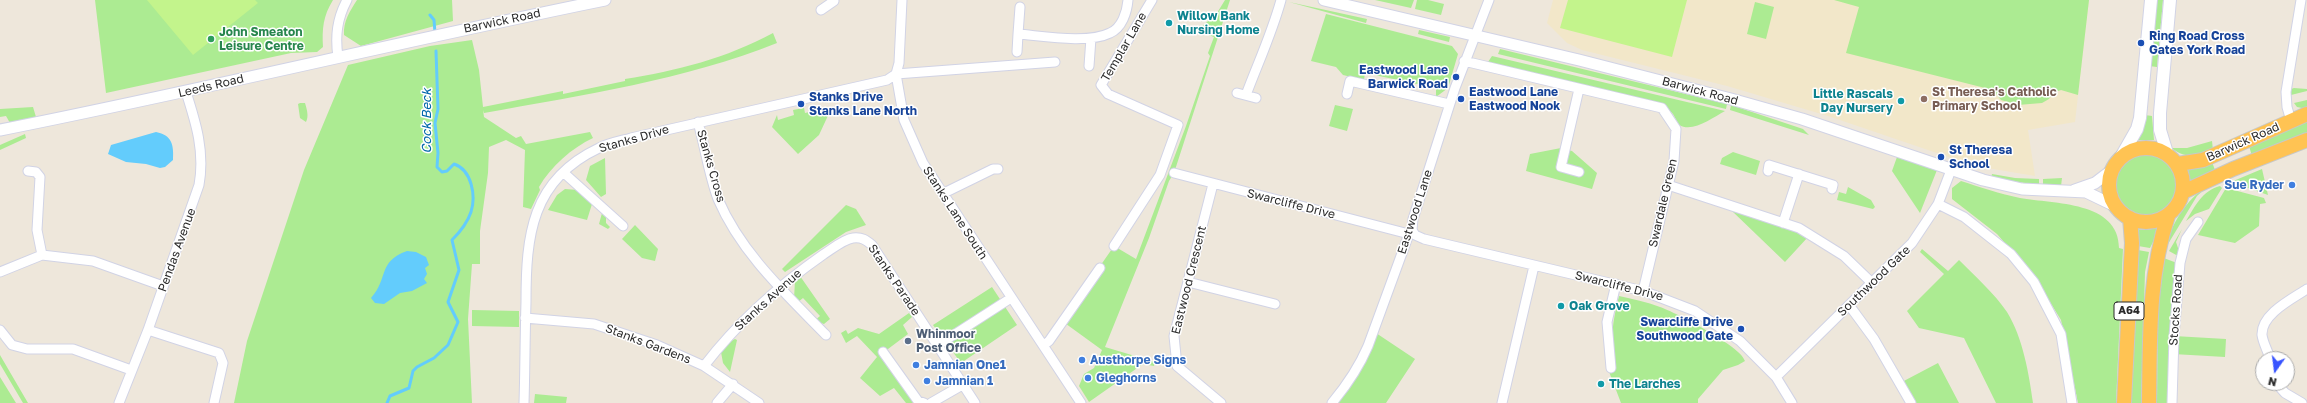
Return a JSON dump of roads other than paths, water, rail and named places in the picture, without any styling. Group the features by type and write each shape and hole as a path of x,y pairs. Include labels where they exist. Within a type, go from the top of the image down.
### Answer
{"highway":[{"name":"Barwick Road","path":"2178,164 2203,160 2307,114"},
{"name":"Barwick Road","path":"2183,192 2233,169 2307,140"},
{"path":"2168,216 2153,222 2141,222 2130,218 2115,206 2110,194 2109,182 2112,170 2121,157 2135,149 2146,147 2167,153 2178,164 2182,173 2183,192"},
{"name":"A64","path":"2149,403 2154,271 2158,244 2168,216 2179,204 2183,192"},
{"name":"A64","path":"2124,403 2132,243 2130,218"}],"main road":[{"path":"2121,157 2138,130 2151,0"},
{"path":"2167,153 2160,130 2160,113 2170,0"}],"street":[{"path":"338,57 336,30 341,11 347,0"},
{"name":"Barwick Road","path":"422,38 602,0"},
{"name":"Stanks Lane South","path":"902,0 900,63 896,74 904,120 912,141 922,163 944,193 1011,298 1044,345 1081,403"},
{"path":"1018,34 1091,38 1111,33 1127,14 1128,0"},
{"name":"Templar Lane","path":"1114,246 1160,175 1178,125 1108,94 1101,85 1152,0"},
{"path":"1256,98 1242,94 1274,27 1282,0"},
{"name":"Barwick Road","path":"1324,0 1731,99 1802,119 1950,170 2004,186 2086,192 2115,206"},
{"name":"Eastwood Lane","path":"1332,403 1346,387 1362,362 1410,232 1449,104 1464,61 1489,0"},
{"path":"2291,121 2286,102 2286,92 2300,0"},
{"path":"1017,52 1020,7"},
{"name":"Leeds Road","path":"0,130 186,92 422,38"},
{"path":"1089,66 1091,38"},
{"name":"Swardale Green","path":"1464,61 1662,108 1676,129 1674,160 1643,291"},
{"name":"Stanks Drive","path":"524,403 527,249 533,221 550,188 577,162 599,147 698,122 887,80 896,74 1055,62"},
{"path":"1347,94 1350,81 1449,104"},
{"path":"1579,89 1561,167 1580,172"},
{"name":"Pendas Avenue","path":"119,403 148,330 193,204 201,174 202,154 198,131 186,92"},
{"name":"Stanks Cross","path":"698,122 718,198 724,211 756,262 826,335"},
{"path":"1768,171 1769,165 1834,185 1832,189"},
{"path":"944,193 993,169 998,169"},
{"name":"Southwood Gate","path":"1776,376 1912,243 1938,204 1950,170"},
{"name":"Barwick Road","path":"2073,191 2095,182 2112,170"},
{"path":"28,171 36,172 40,177 37,230 42,255"},
{"path":"564,173 623,226"},
{"name":"Swarcliffe Drive","path":"1174,173 1213,184 1410,232 1424,239 1643,291 1695,311 1721,326 1740,341 1776,376 1792,403"},
{"path":"1783,223 1799,174"},
{"name":"Eastwood Crescent","path":"1213,184 1174,336 1177,366 1221,403"},
{"path":"1668,185 1799,228 1844,256 1872,283"},
{"path":"1938,204 1964,217 1999,244 2011,254 2034,282 2061,334 2072,403"},
{"name":"Stocks Road","path":"2172,403 2174,336 2180,263 2186,239 2198,222"},
{"name":"Stanks Avenue","path":"704,366 736,328 779,287 837,245 851,238 863,238"},
{"name":"Stanks Parade","path":"863,238 872,245 975,403"},
{"path":"0,272 42,255 93,261 163,286"},
{"path":"1502,403 1534,266"},
{"path":"1044,345 1049,341 1100,268"},
{"path":"1188,282 1275,304"},
{"path":"1611,368 1607,322 1616,284"},
{"path":"2267,351 2262,336 2264,322 2279,308 2307,289"},
{"path":"938,345 1011,298"},
{"path":"1849,305 1874,339 1911,403"},
{"name":"Stanks Gardens","path":"526,318 594,324 657,345 704,366 733,384 759,403"},
{"path":"0,330 12,345 27,349 73,349 131,370"},
{"path":"148,330 219,353 223,363 214,403"},
{"path":"884,352 918,401 924,403"},
{"path":"717,403 733,384"},
{"path":"931,403 964,384"},
{"path":"2283,391 2302,403"}],"water":[{"path":"156,132 169,138 172,145 173,160 165,167 160,168 146,164 126,162 108,154 111,145"},
{"path":"407,251 416,252 426,257 429,265 425,268 427,274 424,279 427,283 412,291 400,293 384,304 375,303 371,298 380,284 387,265 398,255"}],"waterway":[{"name":"Cock Beck","path":"430,15 434,20 435,33"},
{"name":"Cock Beck","path":"387,403 390,396 409,388 413,371 417,367 434,358 448,345 458,322 448,302 459,270 452,240 463,228 471,212 473,191 469,178 460,167 454,164 447,171 442,172 437,167 438,153 435,123 438,109 436,51"}],"place":[{"name":"Willow Bank Nursing Home","path":"1169,23"},
{"name":"John Smeaton Leisure Centre","path":"211,39"},
{"name":"Ring Road Cross Gates York Road","path":"2141,43"},
{"name":"Eastwood Lane Barwick Road","path":"1456,77"},
{"name":"Eastwood Lane Eastwood Nook","path":"1461,99"},
{"name":"St Theresa's Catholic Primary School","path":"1924,99"},
{"name":"Little Rascals Day Nursery","path":"1901,101"},
{"name":"Stanks Drive Stanks Lane North","path":"801,104"},
{"name":"St Theresa School","path":"1941,157"},
{"name":"Sue Ryder","path":"2292,185"},
{"name":"Oak Grove","path":"1561,306"},
{"name":"Swarcliffe Drive Southwood Gate","path":"1741,329"},
{"name":"Whinmoor Post Office","path":"908,341"},
{"name":"Austhorpe Signs","path":"1082,360"},
{"name":"Jamnian One1","path":"916,365"},
{"name":"Gleghorns","path":"1088,378"},
{"name":"Jamnian 1","path":"927,381"},
{"name":"The Larches","path":"1601,384"}]}
